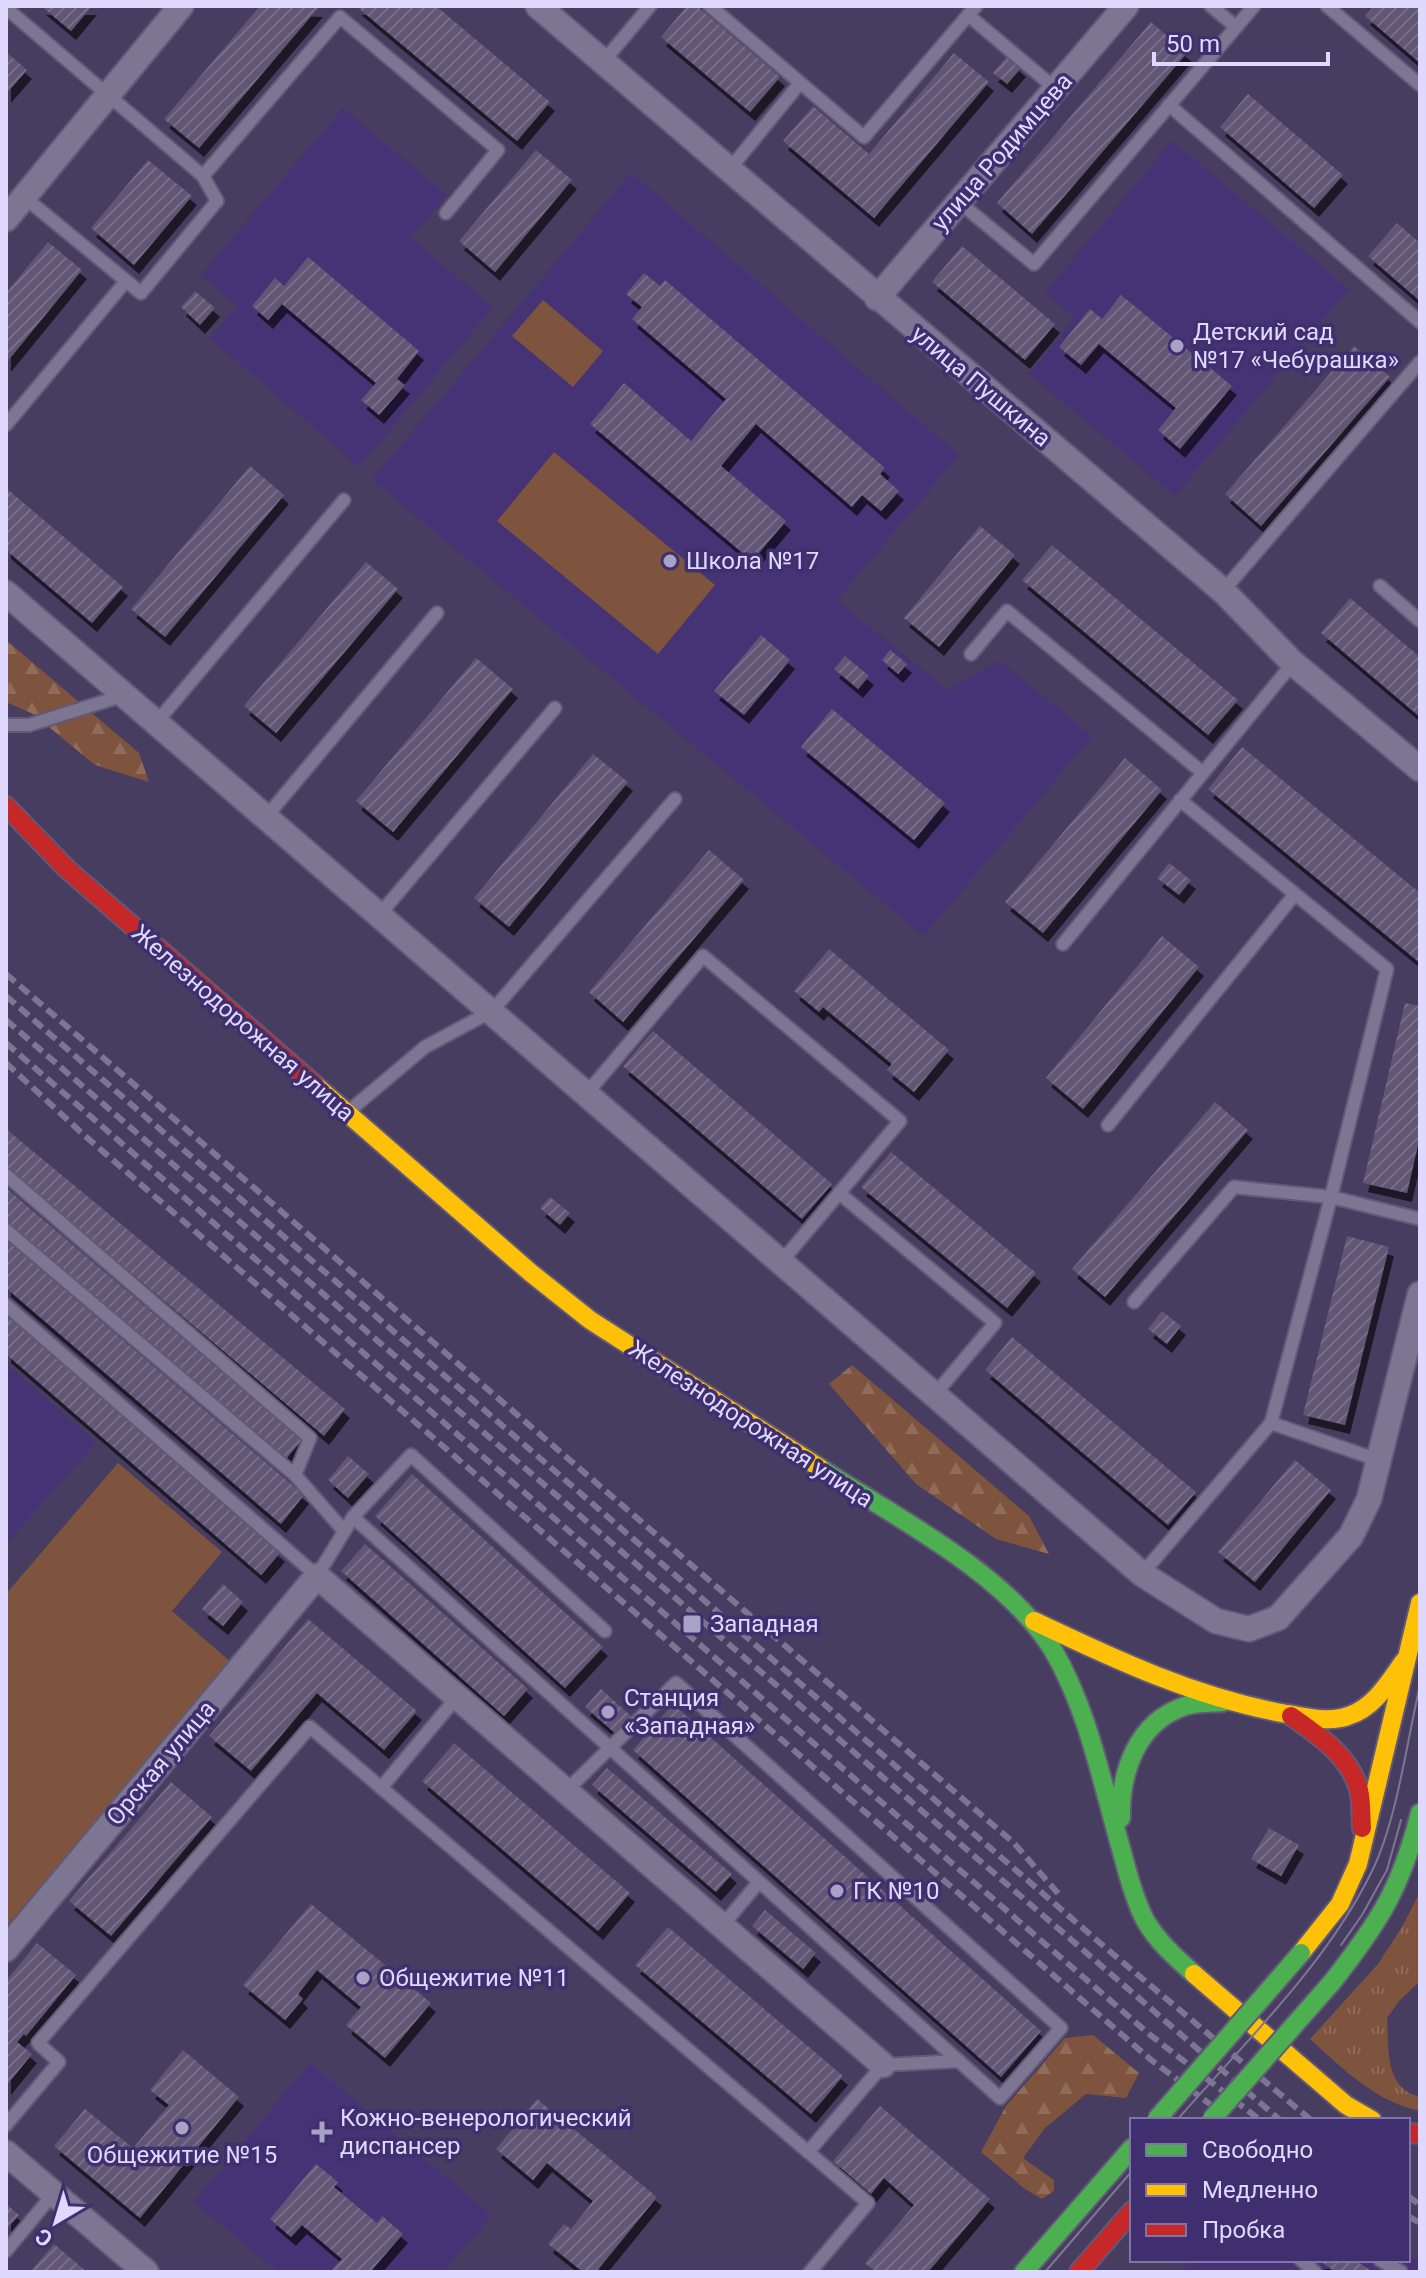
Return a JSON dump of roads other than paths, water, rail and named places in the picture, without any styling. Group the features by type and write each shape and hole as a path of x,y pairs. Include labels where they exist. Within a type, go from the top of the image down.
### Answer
{"main road":[{"name":"Железнодорожная улица","path":"6,806 67,869 531,1273 590,1320 967,1563 1032,1620 1053,1651 1080,1703 1130,1881 1146,1921 1165,1947 1199,1979 1346,2105 1369,2118"},
{"path":"1158,2118 1340,1904 1358,1864 1420,1603"},
{"path":"1032,1620 1159,1678 1227,1702 1329,1720 1353,1715 1383,1693 1410,1652"},
{"path":"1130,1881 1120,1804 1124,1771 1133,1750 1149,1729 1187,1706 1227,1702"},
{"path":"1288,1714 1323,1738 1349,1766 1359,1790 1363,1844"},
{"path":"1408,1859 1420,1813"},
{"path":"1213,2118 1333,1981 1376,1926 1420,1835"},
{"path":"1024,2272 1130,2150"},
{"path":"1079,2272 1130,2213"}],"street":[{"path":"6,219 181,6"},
{"name":"улица Пушкина","path":"538,6 1223,591 1293,663 1420,769"},
{"name":"улица Родимцева","path":"877,298 1126,6"},
{"path":"6,593 1142,1574 1216,1621 1249,1629 1278,1618 1351,1536 1369,1499 1381,1461 1420,1294"},
{"path":"317,1576 883,2065"},
{"name":"Орская улица","path":"6,1949 317,1576"},
{"path":"6,2153 146,2272"}],"lane":[{"path":"603,62 650,6"},
{"path":"710,6 864,137 972,11 1056,89"},
{"path":"1211,6 1236,27"},
{"path":"959,202 1034,264 1254,6"},
{"path":"1327,6 1420,85"},
{"path":"6,8 203,176 217,201 141,293 24,197"},
{"path":"203,176 340,17 498,150 446,213"},
{"path":"729,170 800,83"},
{"path":"1169,105 1420,322"},
{"path":"6,425 126,281"},
{"path":"1223,591 1420,362"},
{"path":"156,723 344,500"},
{"path":"1380,586 1420,621"},
{"path":"971,654 1007,611 1203,773"},
{"path":"266,817 437,613"},
{"path":"1063,944 1293,663"},
{"path":"6,725 29,725 125,695"},
{"path":"380,914 555,708"},
{"path":"346,1113 425,1047 492,1011 675,799"},
{"path":"1142,1574 1271,1423 1387,969 1180,800"},
{"path":"1108,1125 1295,894"},
{"path":"587,1093 703,956 900,1121 782,1261"},
{"path":"6,1175 310,1438 295,1475"},
{"path":"1134,1302 1234,1187 1331,1197 1420,1219"},
{"path":"839,1193 995,1323 936,1393"},
{"path":"6,1230 295,1475 344,1531"},
{"path":"6,1305 317,1576 353,1517 411,1455 605,1631"},
{"path":"1271,1423 1381,1461"},
{"path":"353,1517 610,1750 1000,2098 1061,2028 676,1683 610,1750 566,1791"},
{"path":"381,1788 457,1697"},
{"path":"6,2125 59,2062 38,2043 310,1727 868,2203 810,2272"},
{"path":"722,1926 759,1882"},
{"path":"808,2152 883,2065 959,2061"},
{"path":"6,2251 54,2193"},
{"path":"1384,2262 1401,2272"}],"tram line":[{"path":"1179,2118 1284,2000 1333,1937 1354,1904 1373,1869 1389,1827 1420,1685"},
{"path":"1341,1945 1387,1870 1401,1820"},
{"path":"1045,2272 1130,2173"}],"railway":[{"path":"6,974 1014,1843 1062,1898"},
{"path":"6,996 1107,1949 1309,2118"},
{"path":"6,1020 1278,2118"},
{"path":"6,1043 1149,2034 1257,2118"},
{"path":"6,1063 84,1135 1150,2059 1228,2118"},
{"path":"1410,2198 1420,2205"},
{"path":"1410,2217 1420,2223"}],"place":[{"name":"Детский сад №17 «Чебурашка»","path":"1177,346"},
{"name":"Школа №17","path":"670,561"},
{"name":"Западная","path":"692,1624"},
{"name":"Станция «Западная»","path":"608,1712"},
{"name":"ГК №10","path":"837,1891"},
{"name":"Общежитие №11","path":"363,1978"},
{"name":"Общежитие №15","path":"182,2128"},
{"name":"Кожно-венерологический диспансер","path":"322,2132"}]}
